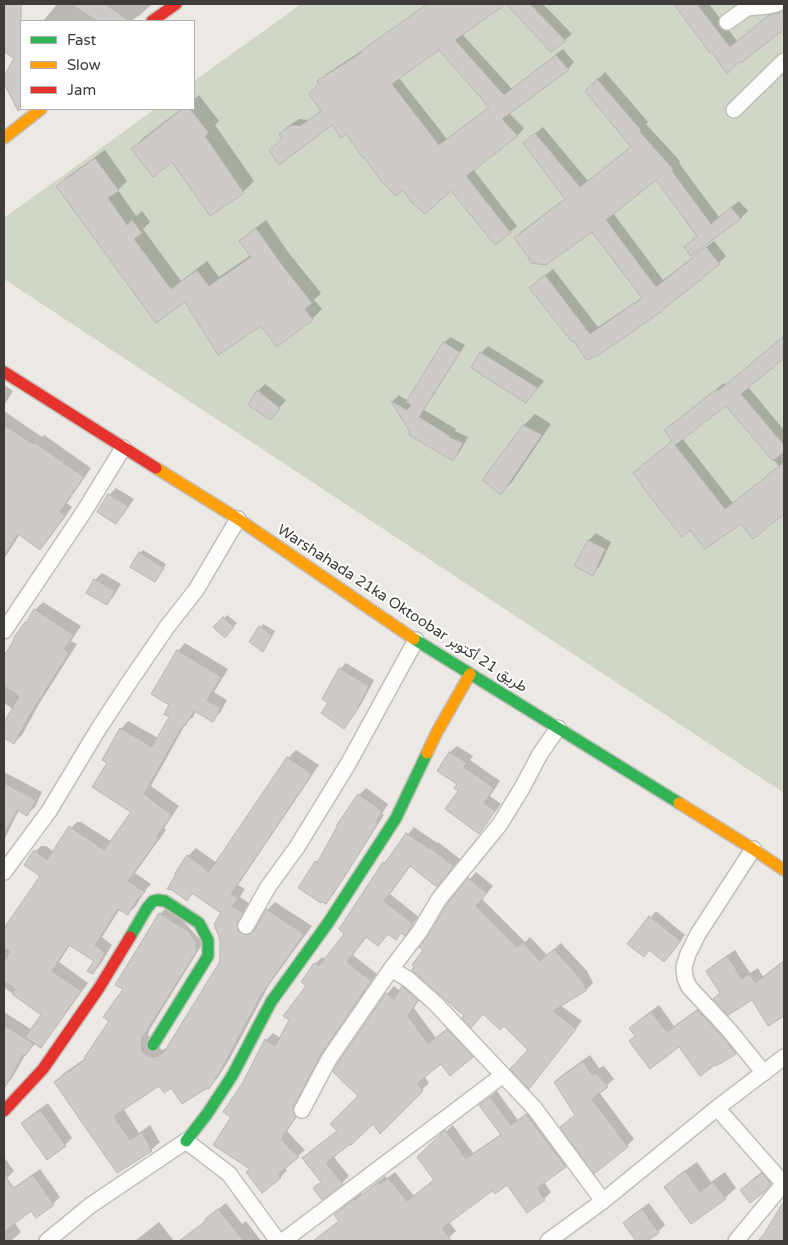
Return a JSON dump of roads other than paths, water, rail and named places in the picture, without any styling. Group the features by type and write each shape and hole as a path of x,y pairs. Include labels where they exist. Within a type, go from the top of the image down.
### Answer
{"main road":[{"path":"153,20 176,4"},
{"path":"4,138 40,110"},
{"name":"Warshahada 21ka Oktoobar طريق 21 أكتوبر","path":"4,372 238,519 416,640 784,870"},
{"path":"186,1141 207,1114 232,1076 271,1002 354,886 396,818 437,732 470,674"},
{"path":"4,1111 43,1069 99,988 147,908 153,901 158,900 165,902 199,923 208,940 208,956 153,1045"}],"street":[{"path":"727,22 747,8 777,4"},
{"path":"734,110 784,61"},
{"path":"4,631 124,448"},
{"path":"4,872 49,810 130,681 167,627 196,590 238,519"},
{"path":"246,926 268,887 296,847 348,764 416,640"},
{"path":"302,1110 329,1059 391,969 420,931 439,899 500,824 540,754 558,728"},
{"path":"753,849 698,934 684,967 685,978 689,987 729,1030 764,1073"},
{"path":"391,969 408,979 436,1003 536,1109 603,1201"},
{"path":"548,1241 603,1201 717,1108 784,1057"},
{"path":"283,1241 503,1075"},
{"path":"717,1108 784,1183 736,1241"},
{"path":"47,1241 91,1205 186,1141 229,1174 278,1241"}]}
